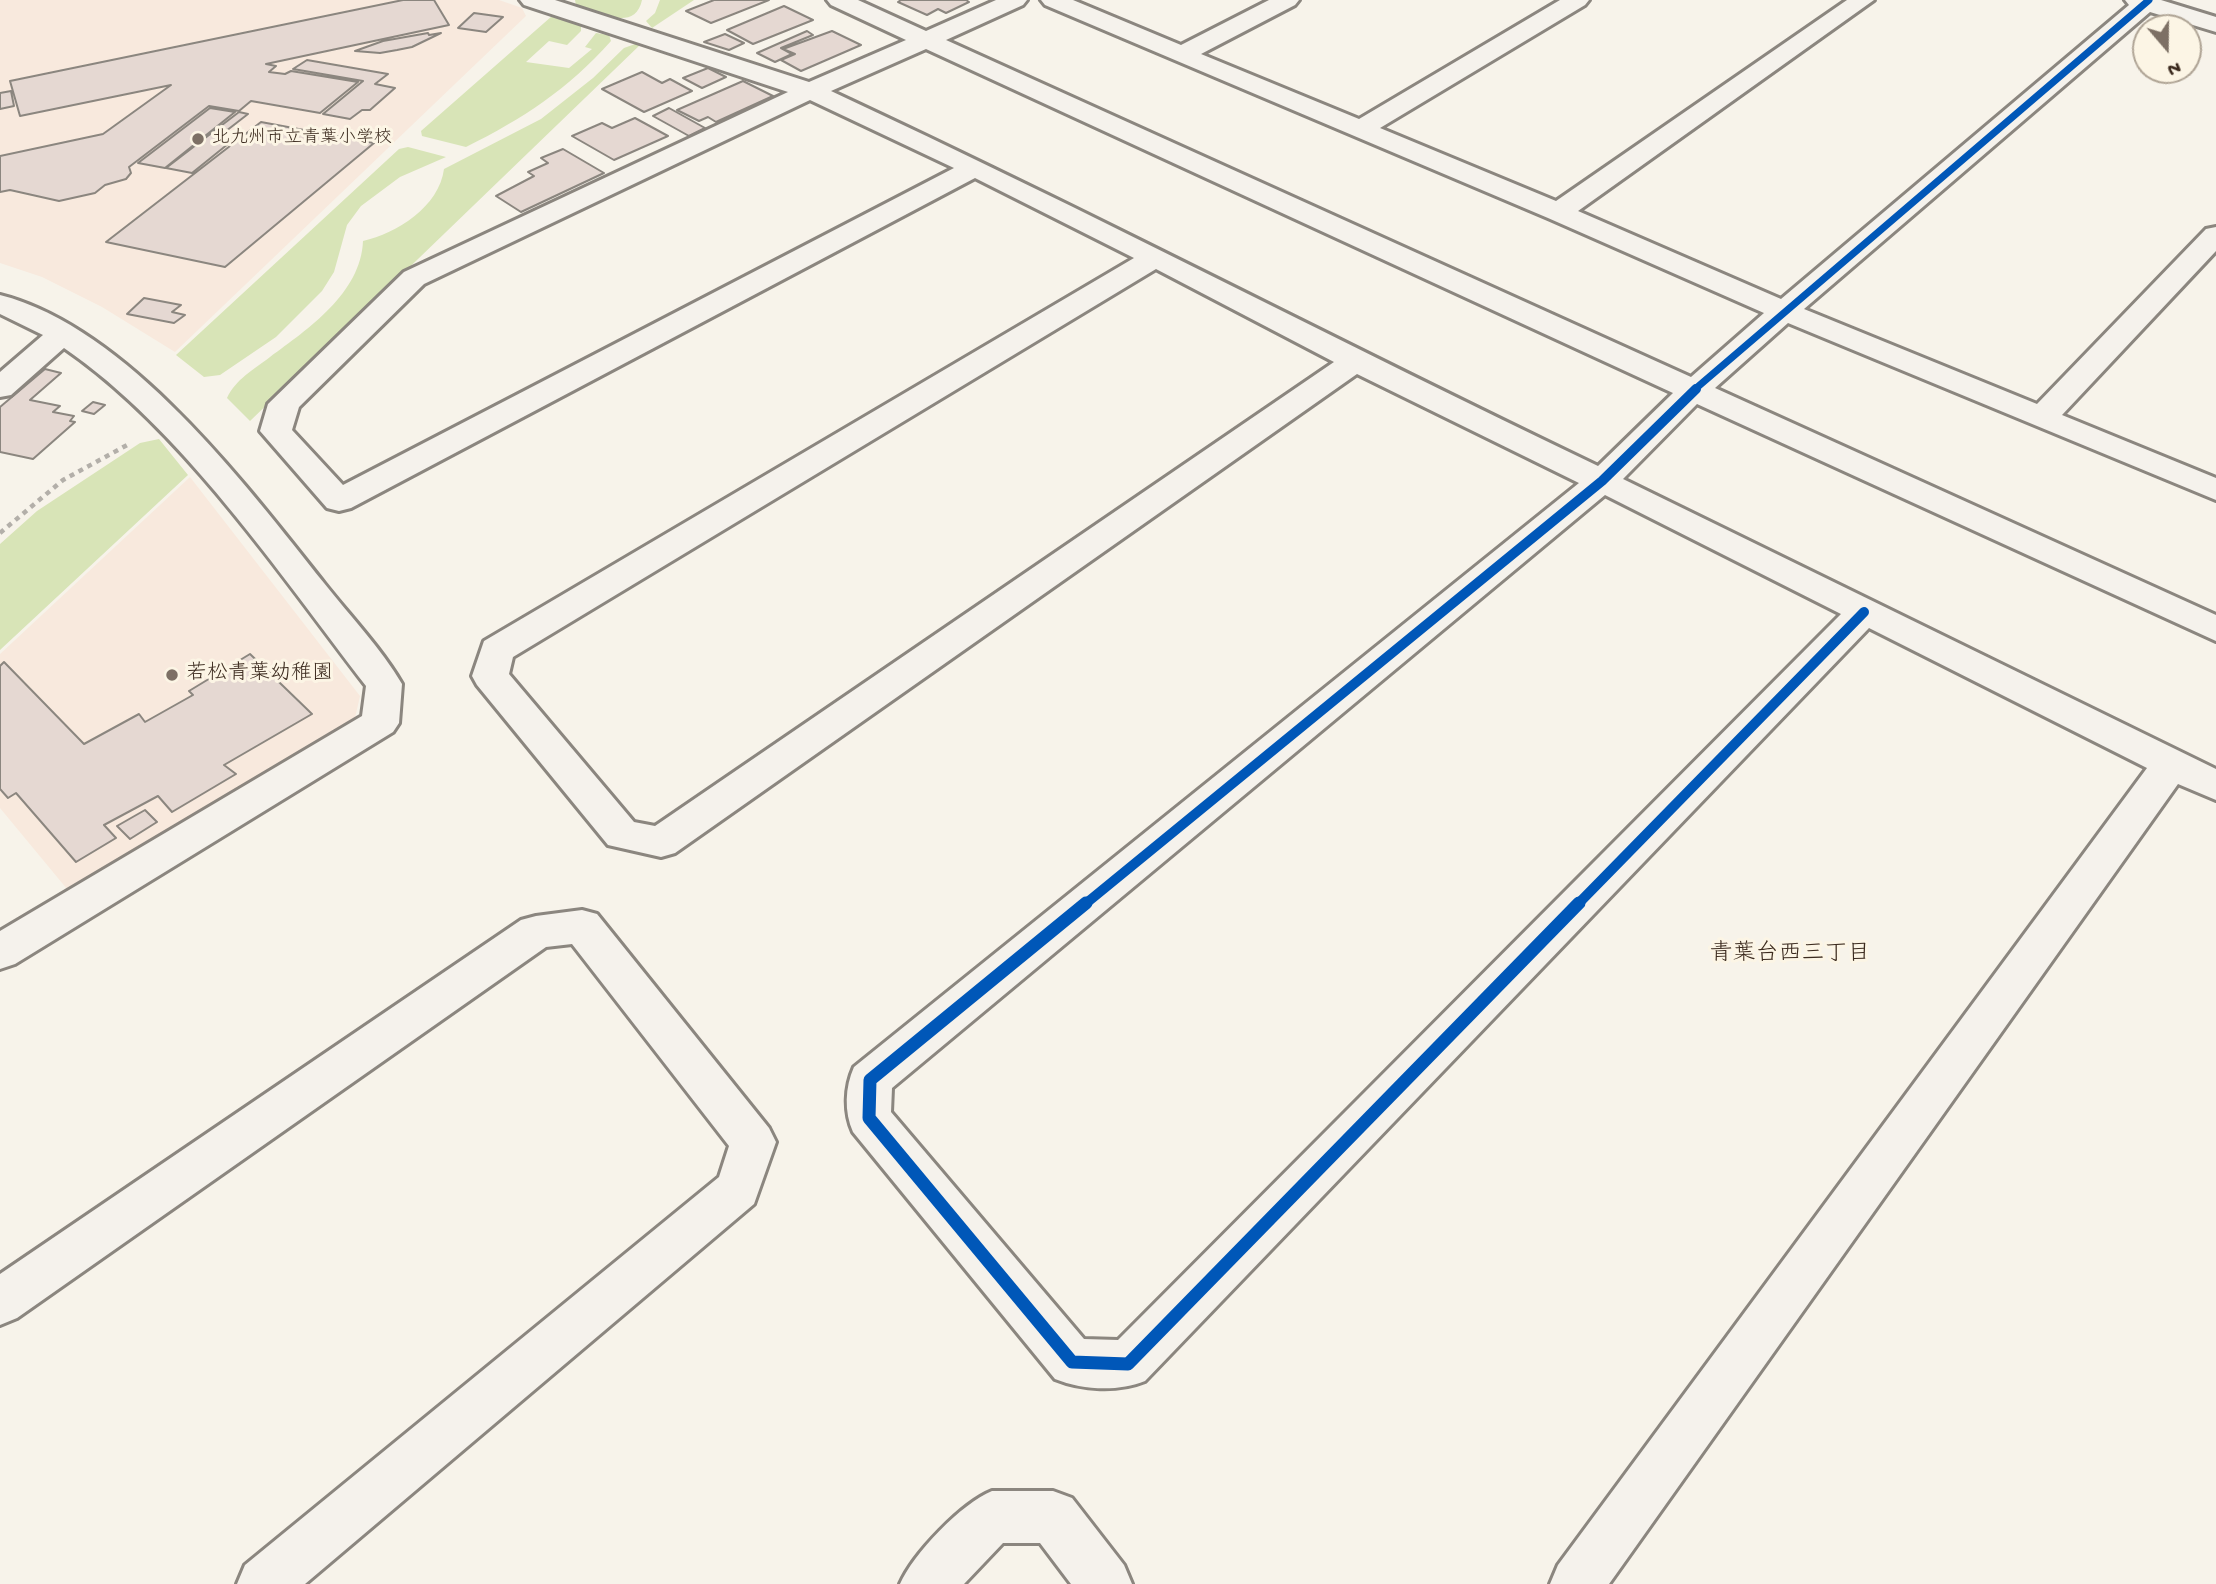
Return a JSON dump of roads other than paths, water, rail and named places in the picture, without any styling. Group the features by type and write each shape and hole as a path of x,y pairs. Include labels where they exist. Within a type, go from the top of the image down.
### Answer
{"street":[{"path":"533,0 810,91 975,168 1155,257 1355,361 2216,786"},
{"path":"839,0 2216,629"},
{"path":"975,168 339,501 276,431 284,404 414,278 810,91 1015,0"},
{"path":"1053,0 1558,212 1784,311 2216,491"},
{"path":"1182,54 1287,0"},
{"path":"1360,129 1577,0"},
{"path":"1558,212 1862,0"},
{"path":"1864,612 1128,1364 1072,1362 869,1118 870,1080 1602,481 1693,391 2144,1 2216,25"},
{"path":"2042,417 2216,235"},
{"path":"1155,257 497,650 490,676 622,834 661,842 1355,361"},
{"path":"0,304 64,334 99,359 169,421 256,520 384,684 380,723 0,952"},
{"path":"0,388 64,334"},
{"path":"1577,1584 2171,764"},
{"path":"0,1302 536,932 582,926 753,1142 738,1189 264,1584"},
{"path":"926,1584 992,1517 1053,1517 1105,1584"}],"place":[{"name":"北九州市立青葉小学校","path":"198,139"},
{"name":"若松青葉幼稚園","path":"172,675"}],"district":[{"name":"青葉台西三丁目","path":"1790,955"}]}
